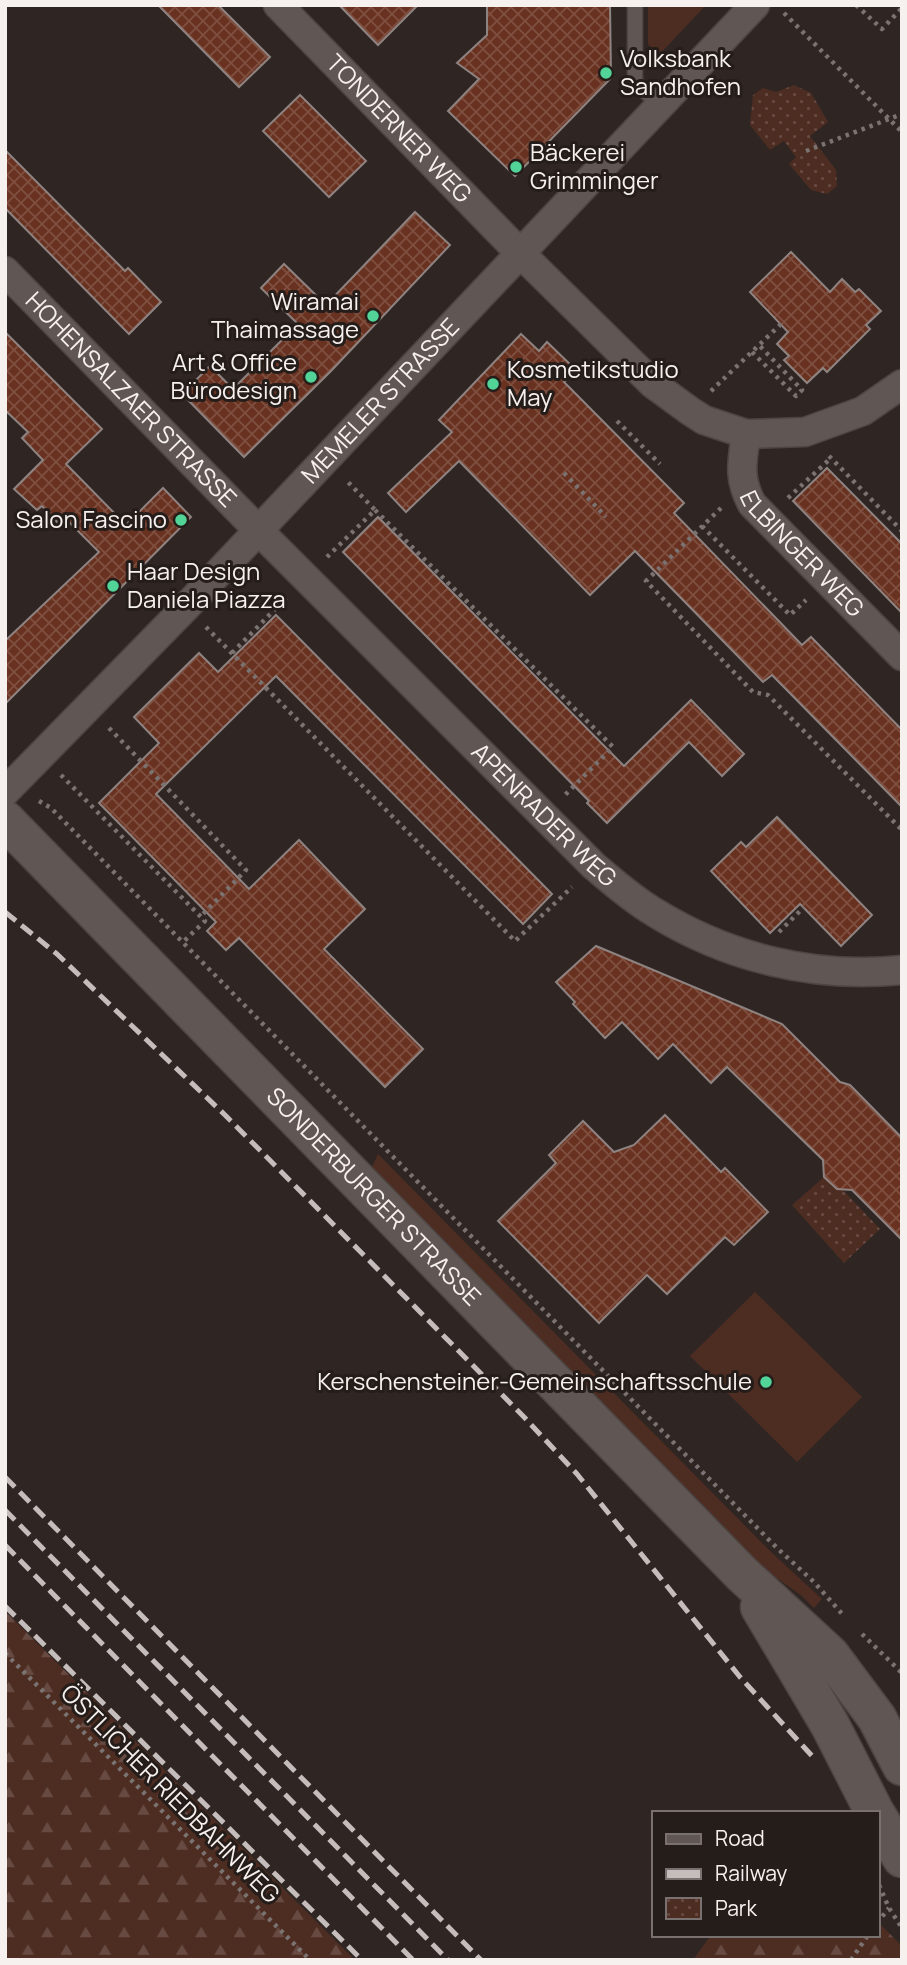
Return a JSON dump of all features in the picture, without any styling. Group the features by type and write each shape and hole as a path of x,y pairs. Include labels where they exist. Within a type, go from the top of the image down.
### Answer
{"street":[{"name":"TONDERNER WEG","path":"278,5 520,253 653,384 704,420 746,435"},
{"name":"MEMELER STRASSE","path":"8,799 42,756 755,5"},
{"name":"HOHENSALZAER STRASSE","path":"5,271 258,530"},
{"path":"746,435 805,432 863,411 902,384"},
{"name":"ELBINGER WEG","path":"746,435 741,475 752,504 902,656"},
{"name":"APENRADER WEG","path":"258,530 594,866 654,912 719,945 791,966 833,972 877,973 902,970"},
{"name":"SONDERBURGER STRASSE","path":"8,799 742,1574 830,1655 877,1718 900,1760"},
{"name":"SONDERBURGER STRASSE","path":"742,1574 830,1725 871,1804"},
{"path":"871,1804 900,1760"},
{"name":"SONDERBURGER STRASSE","path":"879,1818 902,1858"}],"lane":[{"path":"635,5 635,82 660,105"}],"path":[{"path":"776,5 902,132"},
{"path":"856,5 882,29 902,8"},
{"path":"806,151 902,114"},
{"path":"690,411 781,324"},
{"path":"752,352 796,396 802,390 759,345"},
{"path":"617,421 660,464"},
{"path":"805,432 902,531"},
{"path":"766,518 831,458"},
{"path":"325,459 613,747 544,816"},
{"path":"564,473 606,517"},
{"path":"744,488 646,582 753,692 768,695 902,830"},
{"path":"232,653 375,509"},
{"path":"702,526 790,615 826,580"},
{"path":"186,607 515,942 594,866"},
{"path":"89,707 246,870 201,916"},
{"path":"42,756 205,920 183,943"},
{"path":"8,799 51,808 768,1539 814,1582 849,1622"},
{"path":"858,1630 902,1673"},
{"name":"ÖSTLICHER RIEDBAHNWEG","path":"5,1653 310,1960"},
{"path":"879,1886 902,1928"},
{"path":"879,1920 889,1908"},
{"path":"851,1960 867,1937"}],"green space":[{"path":"648,5 706,5 659,55 648,44"},
{"path":"794,85 811,93 828,122 810,136 836,170 837,186 827,194 811,190 789,164 796,157 784,141 770,150 750,125 753,95 763,88 776,92"},
{"path":"378,1154 770,1551 822,1599 814,1608 802,1596 754,1562 371,1169"},
{"path":"824,1177 837,1189 842,1189 880,1229 844,1263 792,1205"},
{"path":"755,1292 862,1397 797,1462 690,1356"},
{"path":"5,1611 355,1960 5,1960"},
{"path":"879,1923 902,1946 902,1960 693,1960 710,1937 879,1937"}],"building":[{"path":"158,5 218,5 270,57 239,87"},
{"path":"339,5 418,5 378,45"},
{"path":"487,5 610,5 611,78 515,176 448,111 479,79 457,63 487,35"},
{"path":"300,95 366,161 329,197 263,131"},
{"path":"5,150 125,271 128,268 161,302 129,334 5,208"},
{"path":"415,212 450,245 331,371 244,457 182,394 210,366 233,389 298,324 261,288 284,264 326,305"},
{"path":"791,252 830,292 842,279 855,292 859,289 881,311 866,325 870,329 827,372 823,368 807,383 784,360 789,356 777,344 788,332 750,292"},
{"path":"5,332 102,429 66,464 126,525 163,488 191,517 5,704 5,641 99,552 63,516 57,522 42,506 37,510 14,489 43,460 22,438 28,432 5,410"},
{"path":"521,334 539,351 547,342 576,370 564,382 684,503 674,513 802,645 811,637 902,730 902,807 772,675 763,682 635,551 590,595 459,461 406,512 388,493 452,432 439,420"},
{"path":"827,468 902,544 902,613 793,501"},
{"path":"378,517 624,766 691,700 744,754 722,776 689,742 607,823 587,803 589,801 343,552"},
{"path":"276,615 552,894 523,924 276,676 156,794 249,889 299,840 365,909 324,949 423,1049 385,1087 239,938 226,950 207,931 216,922 99,803 159,743 134,717 199,653 218,672"},
{"path":"777,817 872,915 841,946 800,904 770,933 711,871 741,842 746,847"},
{"path":"596,946 782,1024 840,1082 850,1085 902,1138 902,1240 852,1190 837,1189 824,1177 823,1160 727,1067 711,1083 673,1044 658,1059 622,1022 605,1038 556,982"},
{"path":"665,1115 721,1172 725,1168 768,1212 734,1245 725,1237 667,1294 647,1275 599,1323 498,1221 556,1163 549,1155 583,1121 614,1152 634,1145"}],"railway":[{"path":"5,912 57,954 225,1115 524,1417 577,1474 740,1677 813,1757"},
{"path":"5,1477 481,1960"},
{"path":"5,1510 448,1960"},
{"path":"5,1545 413,1960"},
{"path":"5,1606 362,1960"}],"place":[{"name":"Volksbank Sandhofen","path":"606,73"},
{"name":"Bäckerei Grimminger","path":"516,167"},
{"name":"Wiramai Thaimassage","path":"373,316"},
{"name":"Art & Office Bürodesign","path":"311,377"},
{"name":"Kosmetikstudio May","path":"493,384"},
{"name":"Salon Fascino","path":"181,520"},
{"name":"Haar Design Daniela Piazza","path":"113,586"},
{"name":"Kerschensteiner-Gemeinschaftsschule","path":"766,1382"}]}
